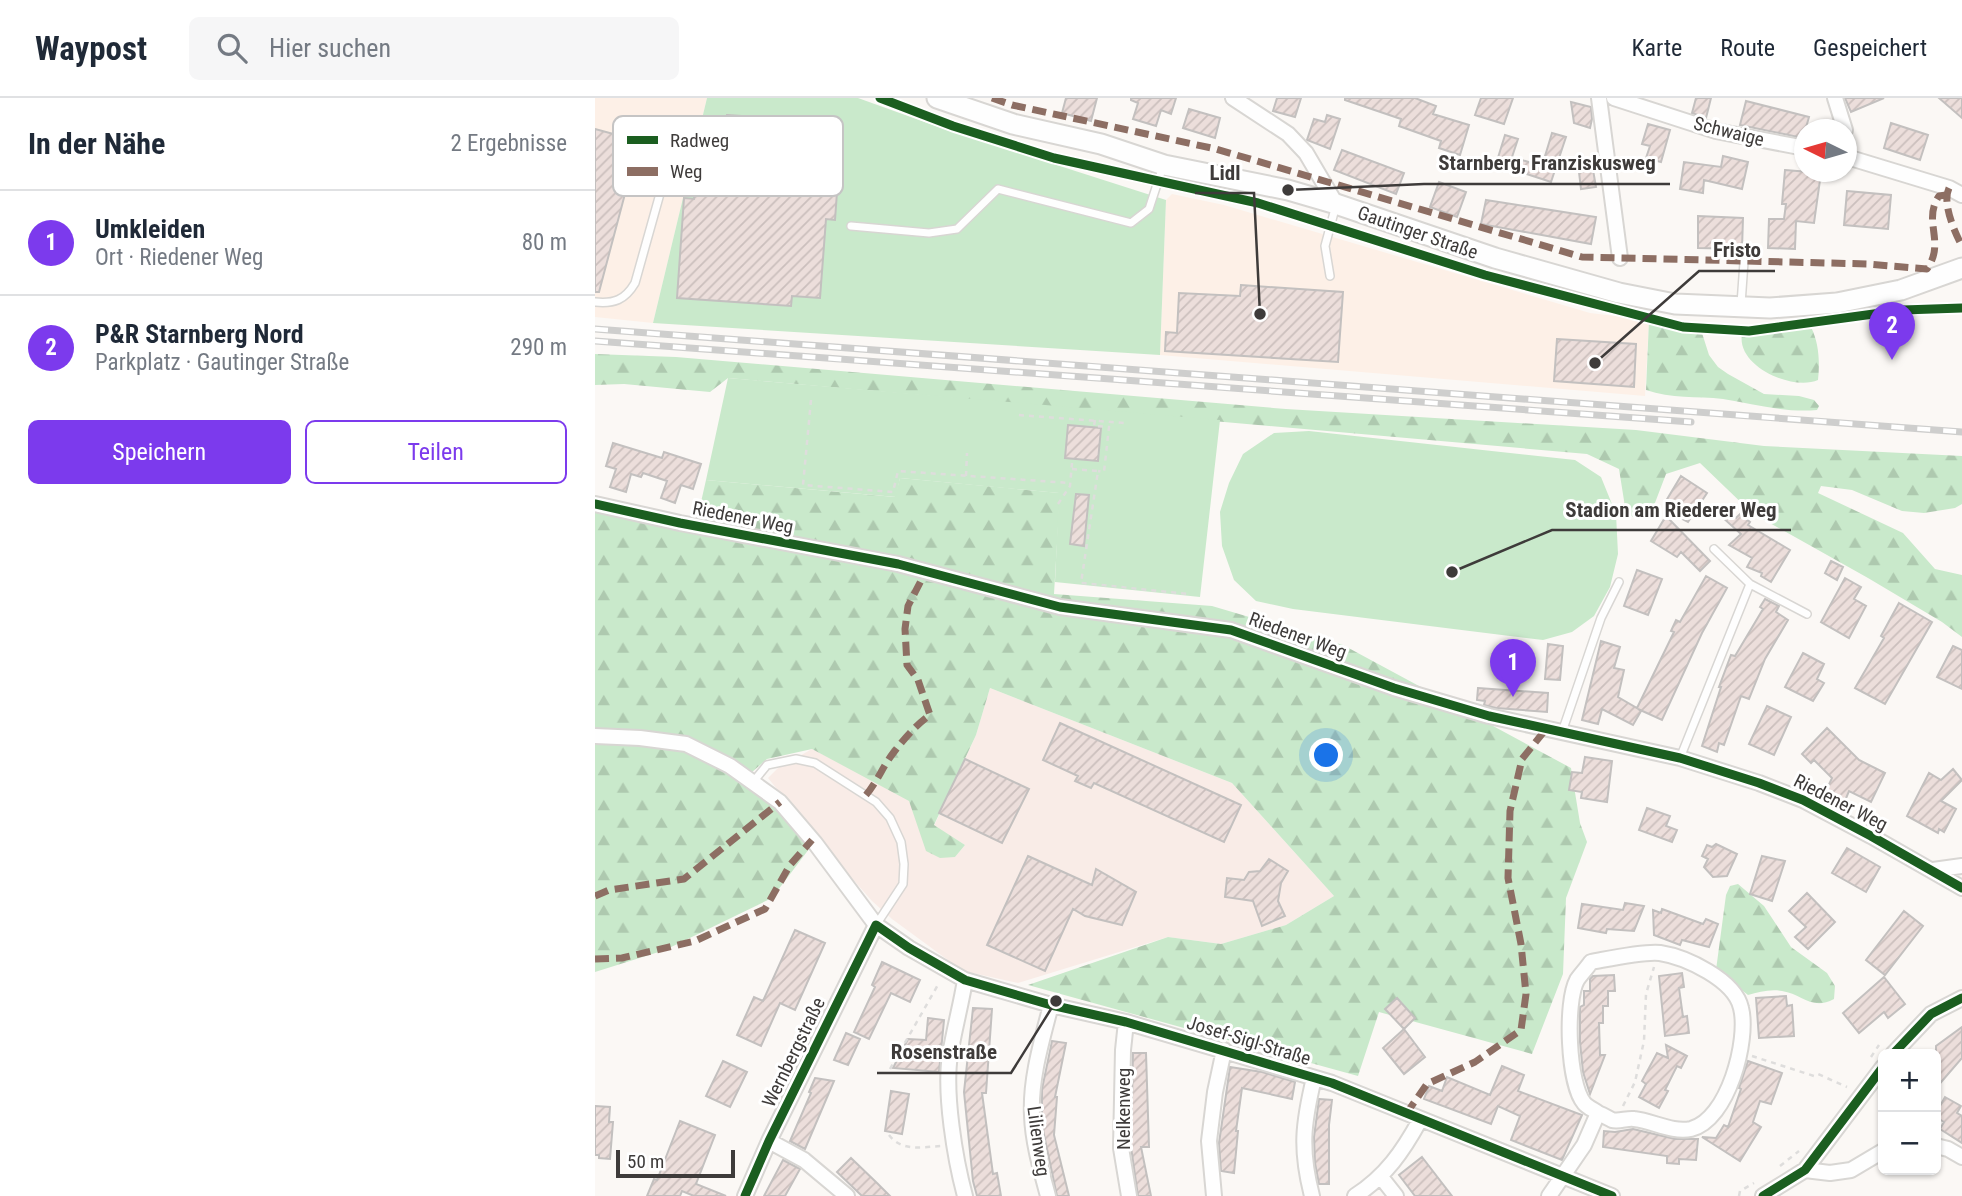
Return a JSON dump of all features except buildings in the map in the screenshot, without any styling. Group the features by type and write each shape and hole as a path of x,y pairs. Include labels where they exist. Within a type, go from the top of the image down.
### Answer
{"main road":[{"name":"Gautinger Straße","path":"937,98 1013,124 1101,144 1164,165 1287,190 1495,258 1619,293 1675,304 1741,308 1796,307 1871,297 1929,282 1962,268"}],"street":[{"path":"1233,98 1288,134 1306,153 1336,204"},
{"path":"1599,98 1620,258"},
{"name":"Schwaige","path":"1614,98 1716,131 1794,146"},
{"path":"1835,98 1842,119"},
{"path":"1857,160 1949,188 1962,195"},
{"name":"Riedener Weg","path":"595,504 680,523 898,564 1060,607 1231,629 1394,688 1489,716 1680,758 1759,783 1803,800 1962,888"},
{"name":"Josef-Sigl-Straße","path":"595,736 686,744 730,766 780,802 815,843 876,925 946,971 965,980 1126,1022 1314,1078 1612,1196"},
{"path":"1933,870 1962,866"},
{"name":"Wernbergstraße","path":"745,1196 769,1141 876,925"},
{"path":"1658,953 1707,970 1735,995 1741,1007 1743,1032 1738,1052 1730,1086 1712,1118 1692,1129 1673,1129 1633,1119 1615,1121 1584,1103 1576,1085 1570,1006 1577,981 1591,962 1658,953"},
{"path":"965,980 950,1056 950,1110 959,1174 965,1196"},
{"path":"1898,1049 1931,1014 1962,998"},
{"name":"Lilienweg","path":"1048,1196 1038,1159 1032,1115 1036,1064 1051,1004"},
{"name":"Nelkenweg","path":"1126,1022 1121,1148 1129,1196"},
{"path":"1214,1196 1209,1141 1224,1050"},
{"path":"1773,1194 1805,1170 1878,1074"},
{"path":"1312,1196 1304,1168 1303,1136 1314,1078"},
{"path":"1549,1196 1584,1146 1598,1113"},
{"path":"1355,1196 1381,1177 1402,1152 1420,1120"},
{"path":"769,1141 804,1160 847,1196"},
{"path":"1941,1147 1962,1157"},
{"path":"1805,1170 1830,1173 1851,1170 1878,1154"},
{"path":"1381,1177 1397,1196"}],"lane":[{"path":"851,226 929,233 957,229 998,189 1131,223 1149,209 1164,165"},
{"path":"595,302 618,301 627,296 635,283 659,196"},
{"path":"1330,276 1325,246 1336,204"},
{"path":"1741,308 1744,262"},
{"path":"1714,550 1750,584 1807,614"},
{"path":"1562,732 1601,618 1619,582"},
{"path":"1680,758 1750,584"},
{"path":"752,782 767,765 796,759 815,764 876,802 890,818 901,842 903,884 876,925"}],"path":[{"path":"811,400 803,485 893,492 898,471 1070,483"},
{"path":"1019,415 1124,423"},
{"path":"1072,469 1104,472 1109,427 1094,426 1095,420"},
{"path":"966,476 967,453"},
{"path":"1058,504 1070,483 1072,463"},
{"path":"1098,471 1081,583 1188,594"},
{"path":"1615,1121 1635,1082 1644,1041 1646,994 1658,953"},
{"path":"890,1069 946,971"},
{"path":"1738,1052 1814,1076 1818,1074 1847,1087"},
{"path":"889,1135 893,1141 908,1148 955,1145"}],"shaded area":[{"path":"595,98 707,98 703,116 613,116 613,196 683,196 653,323 595,317"},
{"path":"1172,194 1224,205 1590,313 1649,320 1645,396 1160,355 1166,200"},
{"path":"990,688 1232,783 1334,896 1286,925 1221,944 1168,937 1018,983 968,972 952,963 872,901 768,778 778,768 812,749 913,801 955,857 965,845 934,826 976,735"}],"green space":[{"path":"707,98 858,98 944,129 1166,200 1160,355 653,323 683,196 843,196 843,116 703,116"},
{"path":"1649,320 1702,333 1709,355 1718,367 1728,374 1764,394 1799,396 1814,400 1819,406 1817,410 1782,409 1723,399 1665,395 1646,390"},
{"path":"1811,327 1816,340 1818,380 1794,382 1781,379 1757,366 1742,346 1742,334"},
{"path":"595,354 676,357 1286,409 1636,430 1764,446 1962,456 1962,504 1955,508 1924,513 1902,511 1852,490 1821,486 1818,493 1903,533 1935,569 1962,575 1962,637 1868,578 1752,513 1700,463 1666,474 1653,508 1638,520 1626,513 1619,469 1587,454 728,378 710,392 624,384 595,385"},
{"path":"728,378 1220,420 1200,597 1055,582 1059,493 900,478 896,497 706,480"},
{"path":"1309,431 1575,460 1601,477 1616,514 1618,554 1610,587 1594,616 1572,632 1543,640 1293,609 1256,601 1234,580 1222,546 1220,512 1229,483 1243,454 1274,433"},
{"path":"900,478 1060,493 1054,594 1212,606 1343,645 1571,768 1580,823 1587,842 1566,898 1563,974 1532,1054 1379,1012 1358,1076 1028,985 1168,937 1221,944 1286,925 1334,896 1232,783 990,688 976,735 934,825 965,845 955,857 940,858 926,851 909,801 812,749 767,759 744,779 773,799 809,849 772,898 665,950 595,972 595,511 694,533 706,480 895,497"},
{"path":"1738,884 1764,906 1791,947 1827,973 1835,986 1834,999 1813,1003 1778,990 1748,995 1716,970 1726,895 1730,886"}],"railway":[{"path":"595,329 1962,432"},
{"path":"595,341 1691,422"}],"marked path":[{"path":"992,98 1012,105 1216,149 1582,257 1868,264 1927,269 1935,250 1934,205 1939,196 1946,195"},
{"path":"1949,188 1948,209 1962,246"},
{"path":"866,795 890,757 930,715 918,680 907,665 905,629 908,606 926,571"},
{"path":"1406,1114 1427,1084 1475,1062 1521,1030 1526,994 1521,944 1508,878 1510,811 1522,759 1546,729"},
{"path":"595,896 609,890 684,879 780,802"},
{"path":"595,959 622,958 695,941 765,909 790,865 812,840"}],"cycle path":[{"path":"880,98 953,126 1054,158 1258,203 1485,275 1683,327 1749,331 1903,310 1962,308"},
{"path":"595,504 680,523 898,564 1060,607 1231,630 1394,688 1489,716 1680,758 1759,783 1803,800 1962,888"},
{"path":"745,1196 769,1141 876,925 909,948 965,980 1051,1005 1126,1022 1332,1083 1612,1196"},
{"path":"1898,1049 1931,1014 1962,998"},
{"path":"1763,1196 1805,1170 1878,1074"}],"place":[{"name":"Starnberg, Franziskusweg","path":"1288,190"},
{"name":"Lidl","path":"1260,314"},
{"name":"P&R Starnberg Nord","path":"1892,360"},
{"name":"Fristo","path":"1595,363"},
{"name":"Stadion am Riederer Weg","path":"1452,572"},
{"name":"Umkleiden","path":"1513,697"},
{"name":"Rosenstraße","path":"1056,1001"}]}
